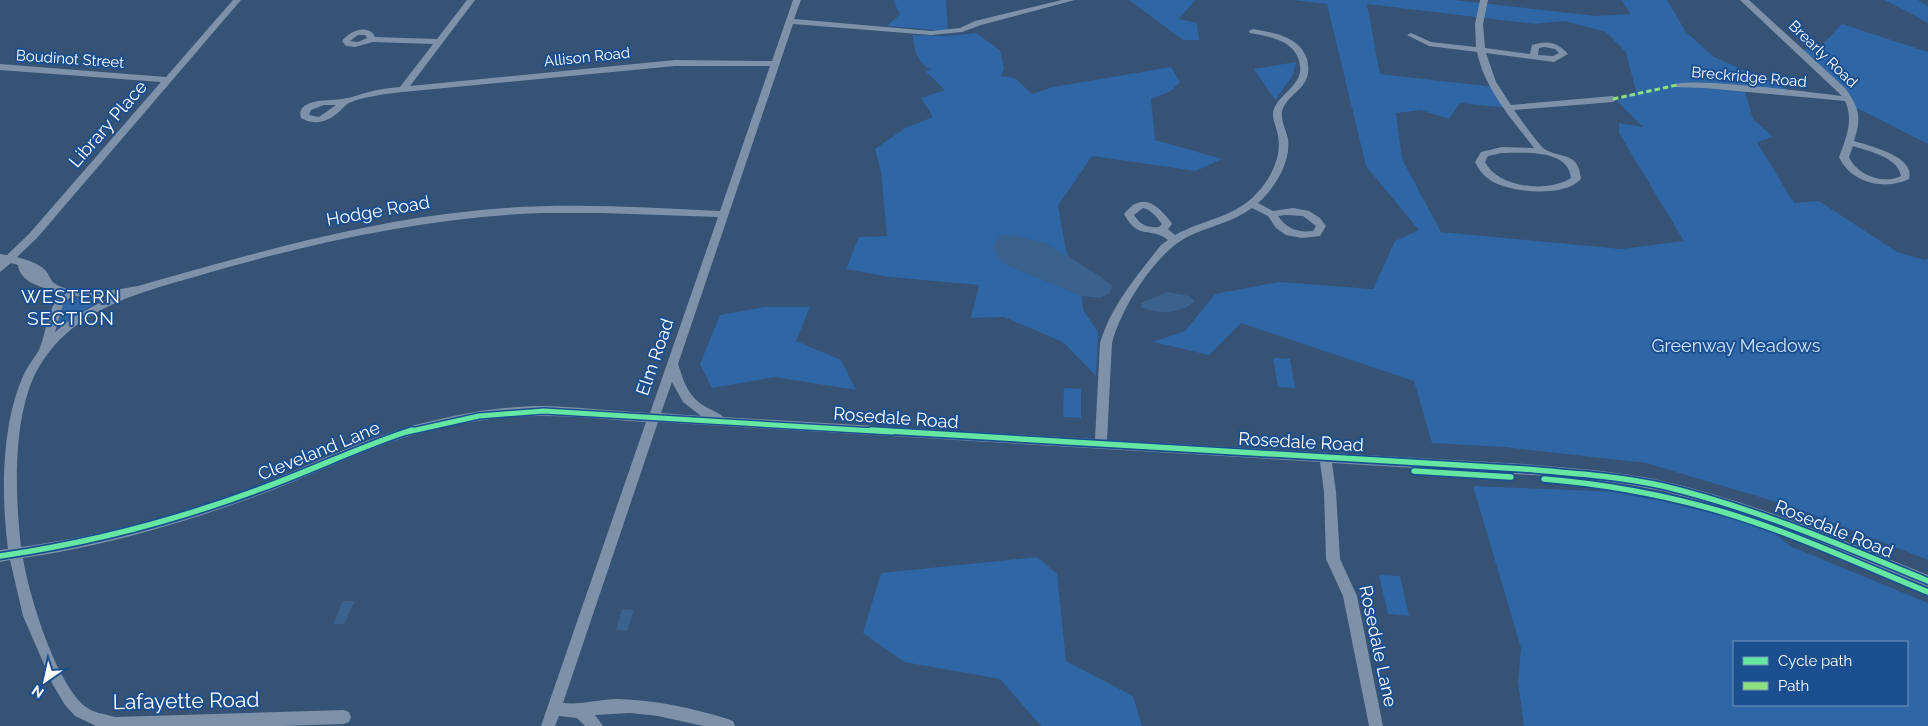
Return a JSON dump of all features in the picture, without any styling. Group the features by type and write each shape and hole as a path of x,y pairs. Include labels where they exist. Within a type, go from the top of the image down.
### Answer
{"street":[{"name":"Library Place","path":"0,268 5,258 33,236 237,0"},
{"path":"402,89 471,0"},
{"name":"Elm Road","path":"548,726 797,0"},
{"path":"790,21 932,33 954,32 978,23 1071,0"},
{"path":"1484,0 1477,28 1479,50 1488,76 1541,151 1557,156 1571,164 1576,174 1572,183 1559,187 1510,186 1489,176 1481,166 1481,158 1490,151 1541,151"},
{"name":"Brearly Road","path":"1744,0 1842,90 1849,99 1856,118 1844,157 1848,166 1871,179 1897,182 1906,177 1905,168 1893,158 1849,142"},
{"path":"1101,445 1106,343 1109,328 1122,302 1165,247 1174,239 1188,231 1228,217 1252,204 1263,192 1283,158 1284,143 1278,113 1280,106 1301,81 1305,70 1303,58 1295,47 1285,39 1273,34 1253,31"},
{"path":"1411,35 1429,44 1534,56"},
{"path":"371,38 438,42"},
{"name":"Allison Road","path":"343,102 371,94 402,89 675,63 774,64"},
{"name":"Boudinot Street","path":"0,67 168,80"},
{"name":"Breckridge Road","path":"1677,85 1705,85 1849,99"},
{"path":"1509,108 1614,99"},
{"path":"1252,204 1272,214"},
{"name":"Hodge Road","path":"5,258 23,264 24,272 36,281 68,292 100,295 138,290 304,243 377,228 447,217 516,210 567,209 724,214"},
{"path":"1162,230 1174,239"},
{"name":"Lafayette Road","path":"138,290 105,302 84,315 64,331 42,354 30,373 14,427 11,453 15,554 25,600 37,635 53,670 73,705 94,723 135,724 344,718"},
{"name":"Lafayette Road","path":"42,354 58,304 68,292"},
{"path":"673,364 678,386 692,405 706,414 734,423"},
{"name":"Cleveland Lane","path":"0,556 114,534 192,512 265,488 385,439 449,421 511,412 544,411 654,418"},
{"name":"Rosedale Road","path":"654,418 1573,472 1638,481 1680,490 1750,511 1928,581"},
{"name":"Rosedale Lane","path":"1325,457 1330,492 1333,559 1350,596 1376,726"},
{"path":"554,709 580,711 597,706 650,708 689,714 728,726"},
{"path":"580,711 596,726"}],"green space":[{"path":"893,0 946,0 948,31 887,26 900,14"},
{"path":"1129,0 1195,0 1179,19 1197,23 1199,40 1183,40"},
{"name":"Greenway Meadows","path":"1293,0 1453,0 1597,16 1631,14 1621,0 1667,0 1686,32 1714,57 1796,93 1744,88 1753,119 1773,137 1757,142 1794,203 1819,201 1897,252 1925,260 1928,258 1928,560 1793,507 1646,463 1504,447 1432,443 1414,381 1241,323 1209,355 1153,342 1185,331 1215,294 1279,282 1373,289 1395,241 1419,230 1366,166 1327,4","holes":["1367,4 1534,24 1565,21 1606,32 1626,52 1636,91 1617,101 1643,127 1619,123 1619,133 1684,241 1621,249 1441,232 1402,159 1396,113 1421,110 1449,119 1460,103 1509,108 1495,87 1380,74"]},
{"path":"1885,0 1918,0 1928,6 1928,23"},
{"path":"1842,24 1928,52 1928,144 1851,105 1797,50 1819,48"},
{"path":"976,33 1000,50 1004,69 1001,76 1015,78 1032,94 1053,87 1171,67 1180,82 1171,91 1151,99 1155,140 1222,159 1196,171 1092,156 1058,206 1069,258 1046,243 1007,265 1082,296 1083,310 1098,332 1096,376 1063,342 1004,317 971,318 979,285 890,277 846,269 859,237 887,236 881,172 875,149 905,128 933,117 921,98 945,90 924,70 931,70 919,59 914,46 913,35 946,36"},
{"path":"1296,62 1293,75 1275,100 1254,69"},
{"path":"74,298 97,299 100,301 61,325 58,322 64,303"},
{"path":"764,307 810,307 796,341 841,360 856,390 775,377 712,388 700,364 720,315"},
{"path":"1273,358 1290,359 1295,388 1278,387"},
{"path":"1064,388 1081,389 1081,418 1063,417"},
{"path":"1473,486 1643,493 1678,500 1724,512 1769,529 1790,546 1928,603 1928,726 1524,726 1518,682 1521,648"},
{"path":"1037,557 1057,574 1066,661 1133,696 1142,726 1041,726 1000,679 904,662 863,633 881,573"},
{"path":"1379,575 1400,576 1409,616 1388,614"}],"shaded area":[{"path":"999,235 1018,236 1046,243 1100,276 1112,286 1110,293 1100,298 1082,296 1007,265 999,258 993,248"},
{"path":"1167,292 1189,296 1195,301 1183,309 1169,312 1148,310 1141,307 1141,303"},
{"path":"343,601 355,601 344,624 333,624"},
{"path":"622,609 634,610 627,631 616,630"}],"marked path":[{"path":"1613,99 1677,85"}],"cycle path":[{"path":"0,556 101,538 200,510 283,481 359,449 416,429 479,416 544,411 1524,469 1603,476 1662,486 1745,509 1928,581"},
{"path":"1414,471 1511,477"},
{"path":"1544,479 1589,483 1634,491 1679,500 1723,512 1801,539 1928,592"}],"district":[{"name":"WESTERN SECTION","path":"71,307"}]}
